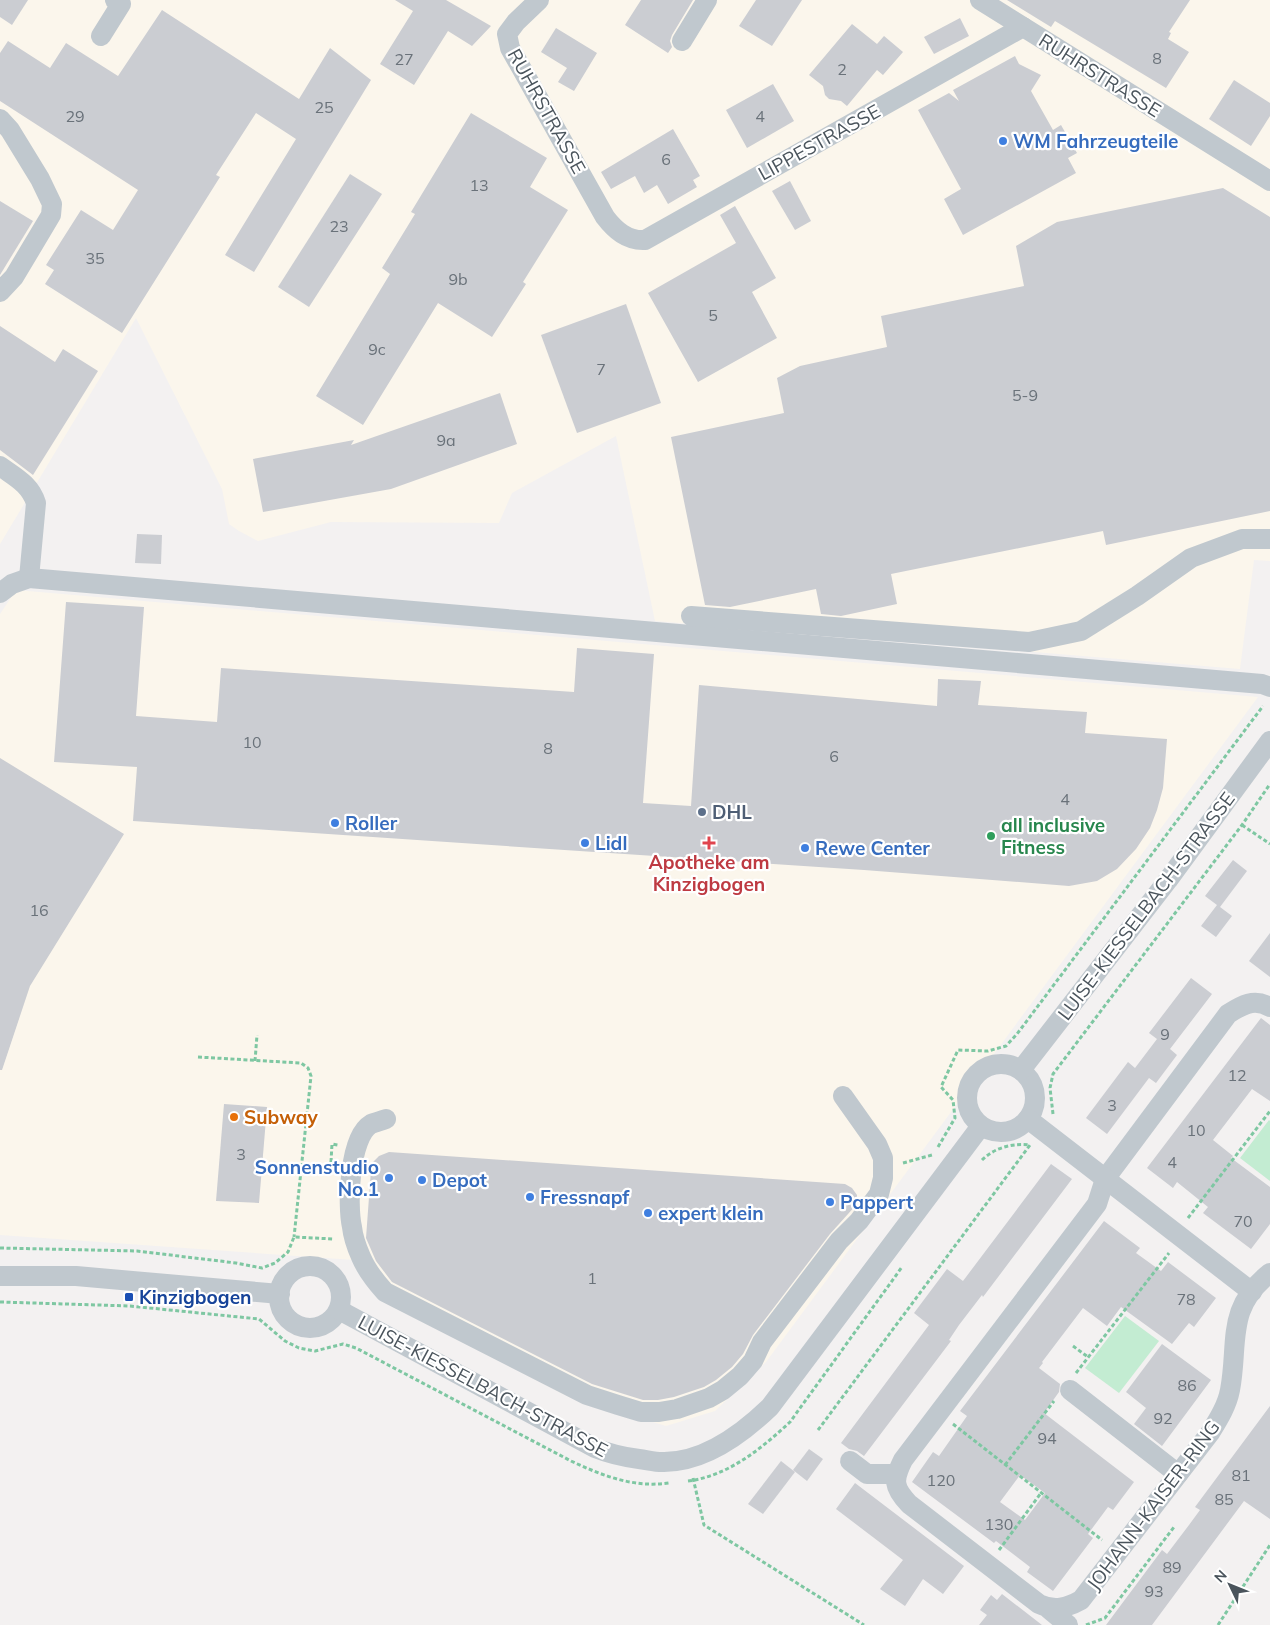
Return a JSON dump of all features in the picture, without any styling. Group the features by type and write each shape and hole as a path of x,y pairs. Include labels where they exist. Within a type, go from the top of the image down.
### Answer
{"street":[{"path":"101,36 120,4 115,0"},
{"name":"RUHRSTRASSE","path":"540,0 516,22 507,34 510,48 613,228"},
{"path":"682,41 707,0"},
{"name":"RUHRSTRASSE","path":"980,0 1270,181"},
{"name":"LIPPESTRASSE","path":"613,228 635,240 645,240 1023,27"},
{"path":"0,119 10,130 40,179 52,204 51,216 14,277 0,292"},
{"path":"0,466 28,487 33,493 36,503 29,578"},
{"path":"691,616 1029,642 1081,630 1136,596 1191,558 1242,539 1270,539"},
{"path":"0,593 12,584 29,578 1242,682 1262,684 1267,696"},
{"name":"LUISE-KIESSELBACH-STRASSE","path":"1021,1070 1168,880 1270,741"},
{"path":"1068,1625 909,1504 900,1494 896,1484 896,1474 903,1460 1097,1204 1105,1179 1228,1014 1242,1006 1255,1002 1264,1003 1270,1007"},
{"path":"1034,1132 1034,1094 1029,1078 1021,1070 1012,1066 996,1065 982,1070 974,1077 967,1097 968,1108 981,1126 993,1131 1006,1132 1018,1128 1034,1132 1105,1179 1252,1292"},
{"path":"386,1119 370,1124 360,1137 353,1156 350,1198 351,1227 360,1255 370,1276 385,1292 587,1395 641,1412 668,1410 696,1403 724,1390 740,1376 753,1361 762,1342 839,1241 859,1221 879,1194 883,1178 883,1158 878,1144 843,1096"},
{"name":"LUISE-KIESSELBACH-STRASSE","path":"339,1310 603,1452 663,1462 688,1458 706,1452 753,1424 770,1407 981,1126"},
{"name":"LUISE-KIESSELBACH-STRASSE","path":"322,1268 337,1282 341,1293 339,1310 329,1322 317,1328 305,1328 295,1324 285,1315 282,1309 280,1294 287,1277 298,1269 322,1268"},
{"name":"JOHANN-KAISER-RING","path":"1049,1609 1070,1607 1081,1600 1210,1433 1225,1405 1230,1391 1237,1320 1243,1305 1252,1292 1270,1273"},
{"path":"0,1276 76,1276 280,1294"},
{"path":"1067,1388 1178,1474"},
{"path":"850,1461 867,1474 896,1474"}],"path":[{"path":"926,1163 956,1118 953,1100 941,1087 958,1050 988,1051 1006,1046 1017,1034 1267,696"},
{"path":"982,1160 990,1152 1020,1144 1054,1118 1050,1088 1053,1074 1242,825 1270,784"},
{"path":"1242,825 1270,844"},
{"path":"255,1061 257,1035"},
{"path":"0,1248 137,1251 262,1268 274,1263 288,1252 294,1237 311,1076 308,1068 301,1063 198,1057"},
{"path":"1005,1465 1067,1388 1088,1357 1169,1252 1166,1247 1270,1111"},
{"path":"818,1430 1034,1132"},
{"path":"883,1168 932,1155"},
{"path":"294,1237 333,1239 337,1246"},
{"path":"1073,1346 1088,1357"},
{"path":"939,1412 1041,1494 1118,1552"},
{"path":"688,1458 704,1525 864,1625"},
{"path":"989,1565 1041,1494"},
{"path":"1085,1625 1104,1618 1174,1527"},
{"path":"1218,1625 1270,1545"}],"shaded area":[{"path":"0,0 1270,0 1270,561 1254,560 1240,669 655,621 616,436 512,493 499,523 331,522 258,541 229,524 222,489 136,318 0,544"},
{"name":"Kinzigbogen","path":"16,590 1258,697 766,1362 715,1411 666,1426 565,1395 375,1295 354,1260 0,1235 0,614"}],"green space":[{"path":"1270,1121 1270,1181 1240,1158"},
{"path":"1125,1316 1159,1341 1119,1393 1085,1368"}],"building":[{"path":"0,0 28,0 12,25 0,17"},
{"path":"395,0 446,0 491,26 472,46 448,31 414,85 380,64 413,11"},
{"path":"641,0 693,0 672,35 670,41 672,47 668,53 625,25"},
{"path":"756,0 802,0 772,46 739,26"},
{"path":"1007,0 1190,0 1169,32 1171,33 1168,39 1189,52 1166,88 1055,21 1051,27"},
{"path":"162,10 299,99 330,48 371,80 254,272 225,255 296,139 256,113 216,175 220,177 122,333 45,284 54,270 46,265 81,210 113,230 138,190 0,101 0,53 8,41 50,68 66,43 118,76"},
{"path":"960,18 969,36 934,54 924,37"},
{"path":"852,24 877,44 884,36 903,52 883,75 877,70 847,106 841,101 829,99 825,95 823,86 809,75"},
{"path":"556,28 597,53 574,91 558,82 567,68 541,52"},
{"name":"WM Fahrzeugteile","path":"1015,56 1019,64 1041,75 1031,91 1053,130 1061,125 1077,153 1068,158 1076,173 963,235 944,199 961,189 918,110 949,93 959,101 953,90"},
{"path":"1234,80 1270,103 1270,116 1251,146 1209,119"},
{"path":"773,84 794,121 747,148 726,110"},
{"path":"471,113 547,158 530,187 568,210 523,282 526,284 492,337 438,303 363,425 316,396 390,274 382,268 415,214 411,212"},
{"path":"673,129 700,176 693,180 697,187 668,204 657,185 644,193 635,176 611,189 601,172"},
{"path":"350,174 382,194 309,307 278,287"},
{"path":"790,181 811,221 795,230 772,191"},
{"path":"1223,188 1270,217 1270,511 1106,545 1103,531 891,574 897,604 841,616 821,614 816,589 730,607 705,605 671,437 784,413 777,378 800,366 887,347 881,316 1024,286 1016,246 1057,222"},
{"path":"0,201 33,221 0,275"},
{"path":"735,206 776,278 752,292 777,338 698,382 648,293 736,243 720,215"},
{"path":"626,304 661,403 577,433 541,335"},
{"path":"0,326 55,362 63,349 98,371 33,475 0,450"},
{"path":"500,393 517,444 391,489 263,512 253,459 354,440 351,445"},
{"path":"137,534 162,535 161,564 135,563"},
{"path":"66,602 144,607 136,716 217,722 221,668 574,692 577,648 654,654 643,803 691,806 699,685 937,706 938,679 981,681 978,705 1087,712 1085,733 1167,739 1163,788 1150,828 1136,849 1117,869 1097,881 1069,886 864,870 133,821 137,767 54,762"},
{"path":"0,758 124,834 30,986 2,1070 0,1070"},
{"path":"1233,860 1247,871 1220,907 1232,916 1216,937 1201,926 1217,905 1205,896"},
{"path":"1270,933 1270,977 1249,961"},
{"path":"1191,978 1212,994 1170,1049 1177,1055 1156,1083 1149,1078 1107,1134 1086,1118 1128,1062 1135,1068 1157,1039 1149,1033"},
{"path":"1261,1018 1270,1025 1270,1101 1252,1089 1213,1140 1233,1156 1231,1158 1270,1187 1270,1224 1251,1249 1203,1213 1208,1207 1177,1182 1173,1188 1147,1168"},
{"path":"224,1104 267,1107 259,1203 216,1201"},
{"path":"389,1152 845,1184 852,1188 857,1195 857,1204 830,1234 753,1335 743,1354 732,1367 704,1387 674,1397 643,1400 592,1384 392,1282 376,1261 366,1238 373,1162 379,1156"},
{"path":"1051,1164 1072,1179 983,1297 982,1295 959,1325 949,1340 951,1341 864,1456 857,1451 849,1449 841,1443 929,1325 914,1313 947,1269 963,1281"},
{"path":"1104,1221 1140,1248 1136,1253 1161,1271 1168,1262 1216,1298 1194,1327 1189,1323 1172,1344 1121,1307 1107,1326 1083,1308 1042,1362 1039,1368 1060,1384 1059,1392 1044,1413 1134,1482 1113,1510 1108,1507 1088,1534 1093,1538 1053,1591 1027,1572 1030,1567 996,1541 994,1543 912,1482 933,1452 939,1456 967,1416 960,1411","holes":["1020,1475 1045,1493 1025,1520 1000,1502"]},
{"path":"1162,1344 1211,1380 1162,1446 1134,1424 1146,1408 1126,1392"},
{"path":"1270,1406 1270,1519 1244,1501 1152,1625 1106,1625 1162,1550 1167,1554 1189,1525 1200,1510 1195,1507"},
{"path":"809,1449 823,1459 807,1481 793,1470"},
{"path":"781,1461 795,1472 763,1514 748,1504"},
{"path":"855,1483 964,1566 943,1594 923,1579 905,1606 880,1589 903,1560 836,1509"},
{"path":"1002,1594 1042,1625 979,1625 987,1615 980,1610 991,1595 997,1600"}],"place":[{"name":"WM Fahrzeugteile","path":"1003,141"},
{"name":"DHL","path":"702,812"},
{"name":"Roller","path":"335,823"},
{"name":"all inclusive Fitness","path":"991,836"},
{"name":"Lidl","path":"585,843"},
{"name":"Apotheke am Kinzigbogen","path":"709,843"},
{"name":"Rewe Center","path":"805,848"},
{"name":"Subway","path":"234,1117"},
{"name":"Sonnenstudio No.1","path":"389,1178"},
{"name":"Depot","path":"422,1180"},
{"name":"Fressnapf","path":"530,1197"},
{"name":"Pappert","path":"830,1202"},
{"name":"expert klein","path":"648,1213"},
{"name":"Kinzigbogen","path":"129,1297"}]}
